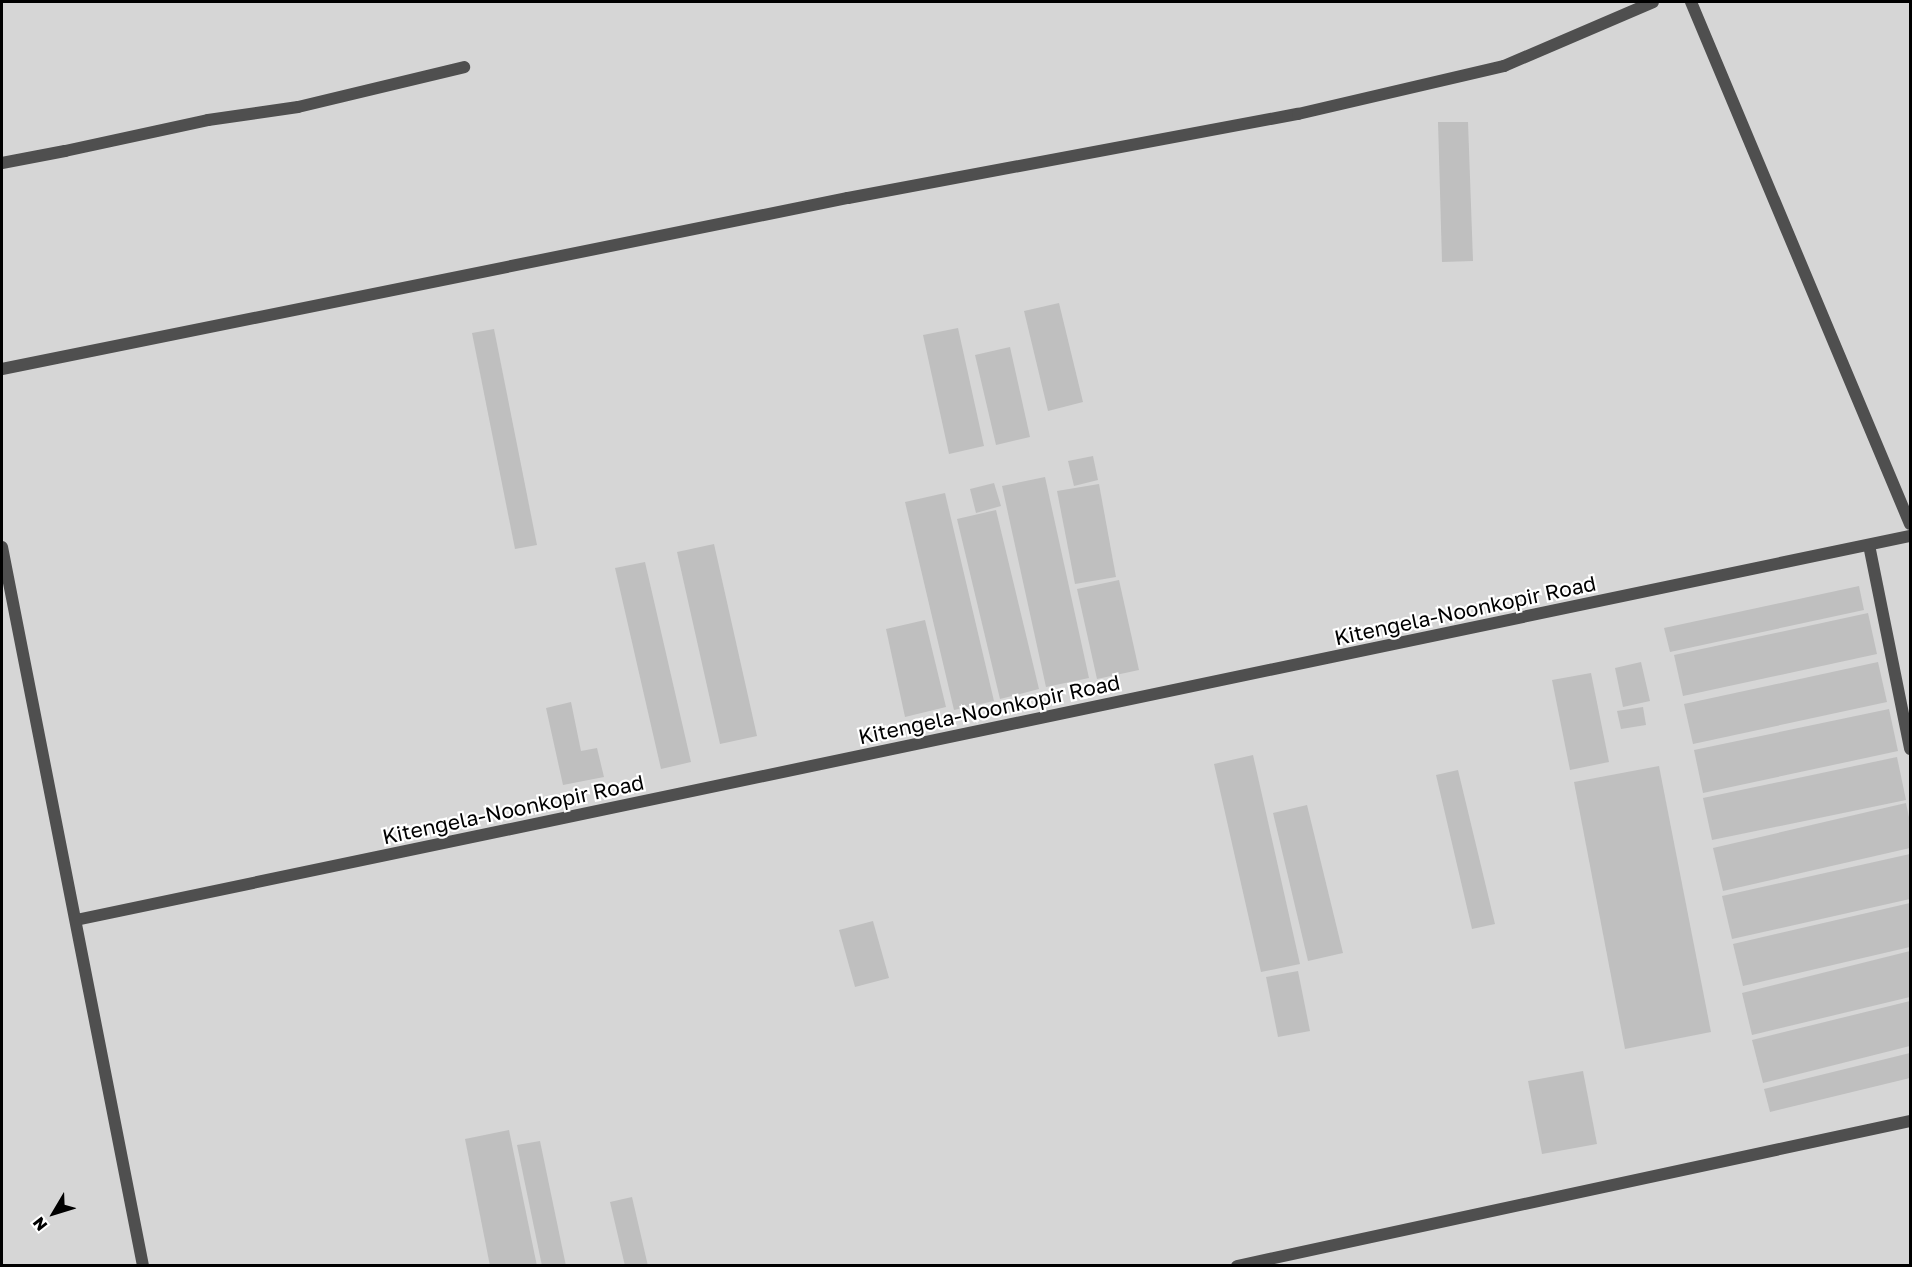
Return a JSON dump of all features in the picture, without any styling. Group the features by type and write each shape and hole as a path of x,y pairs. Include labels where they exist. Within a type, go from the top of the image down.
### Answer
{"street":[{"path":"2,369 848,198 1299,114 1504,66 1653,2"},
{"path":"1691,2 1911,524"},
{"path":"2,162 65,152 208,120 298,107 464,67"},
{"name":"Kitengela-Noonkopir Road","path":"76,920 1911,536"},
{"path":"1869,545 1911,749"},
{"path":"2,547 143,1266"},
{"path":"1237,1266 1911,1121"}],"shaded area":[{"path":"2,2 1910,2 1910,1265 2,1266"}],"building":[{"path":"1438,122 1468,122 1473,261 1442,262"},
{"path":"1059,303 1083,402 1048,411 1024,311"},
{"path":"958,328 984,446 949,454 923,335"},
{"path":"494,329 537,545 515,549 472,333"},
{"path":"1010,347 1030,437 996,445 975,355"},
{"path":"1093,456 1098,480 1074,486 1068,461"},
{"path":"1045,477 1089,678 1046,687 1002,486"},
{"path":"994,483 1001,506 976,513 970,489"},
{"path":"1099,484 1116,577 1075,584 1057,491"},
{"path":"945,493 994,701 954,710 905,502"},
{"path":"996,510 1039,689 1000,699 957,519"},
{"path":"714,544 757,736 720,744 677,552"},
{"path":"645,562 691,762 661,769 615,568"},
{"path":"1119,580 1139,670 1097,679 1077,589"},
{"path":"1859,586 1864,610 1670,652 1664,628"},
{"path":"1868,613 1877,654 1683,696 1674,655"},
{"path":"925,620 946,707 905,717 886,629"},
{"path":"1641,662 1650,701 1623,707 1615,668"},
{"path":"1878,662 1887,702 1693,744 1684,704"},
{"path":"1591,673 1609,762 1570,770 1552,680"},
{"path":"571,702 581,751 597,748 604,777 563,785 546,708"},
{"path":"1643,707 1646,725 1621,729 1617,711"},
{"path":"1889,709 1898,751 1703,793 1694,750"},
{"path":"1253,755 1300,964 1261,972 1214,764"},
{"path":"1897,757 1906,800 1712,840 1703,798"},
{"path":"1659,766 1711,1032 1625,1049 1574,782"},
{"path":"1458,770 1495,924 1472,929 1436,775"},
{"path":"1906,803 1910,822 1910,848 1723,891 1713,848"},
{"path":"1307,805 1343,953 1308,961 1273,813"},
{"path":"1910,854 1910,899 1732,939 1722,896"},
{"path":"1910,903 1910,947 1743,986 1733,944"},
{"path":"873,921 889,978 855,987 839,930"},
{"path":"1910,951 1910,997 1752,1035 1742,993"},
{"path":"1298,971 1310,1031 1278,1037 1266,977"},
{"path":"1910,1001 1910,1046 1763,1083 1752,1040"},
{"path":"1910,1053 1910,1078 1770,1112 1764,1089"},
{"path":"1583,1071 1597,1144 1542,1154 1528,1081"},
{"path":"509,1130 537,1266 490,1266 465,1139"},
{"path":"540,1141 566,1266 542,1266 517,1145"},
{"path":"632,1197 648,1266 625,1266 610,1202"}]}
